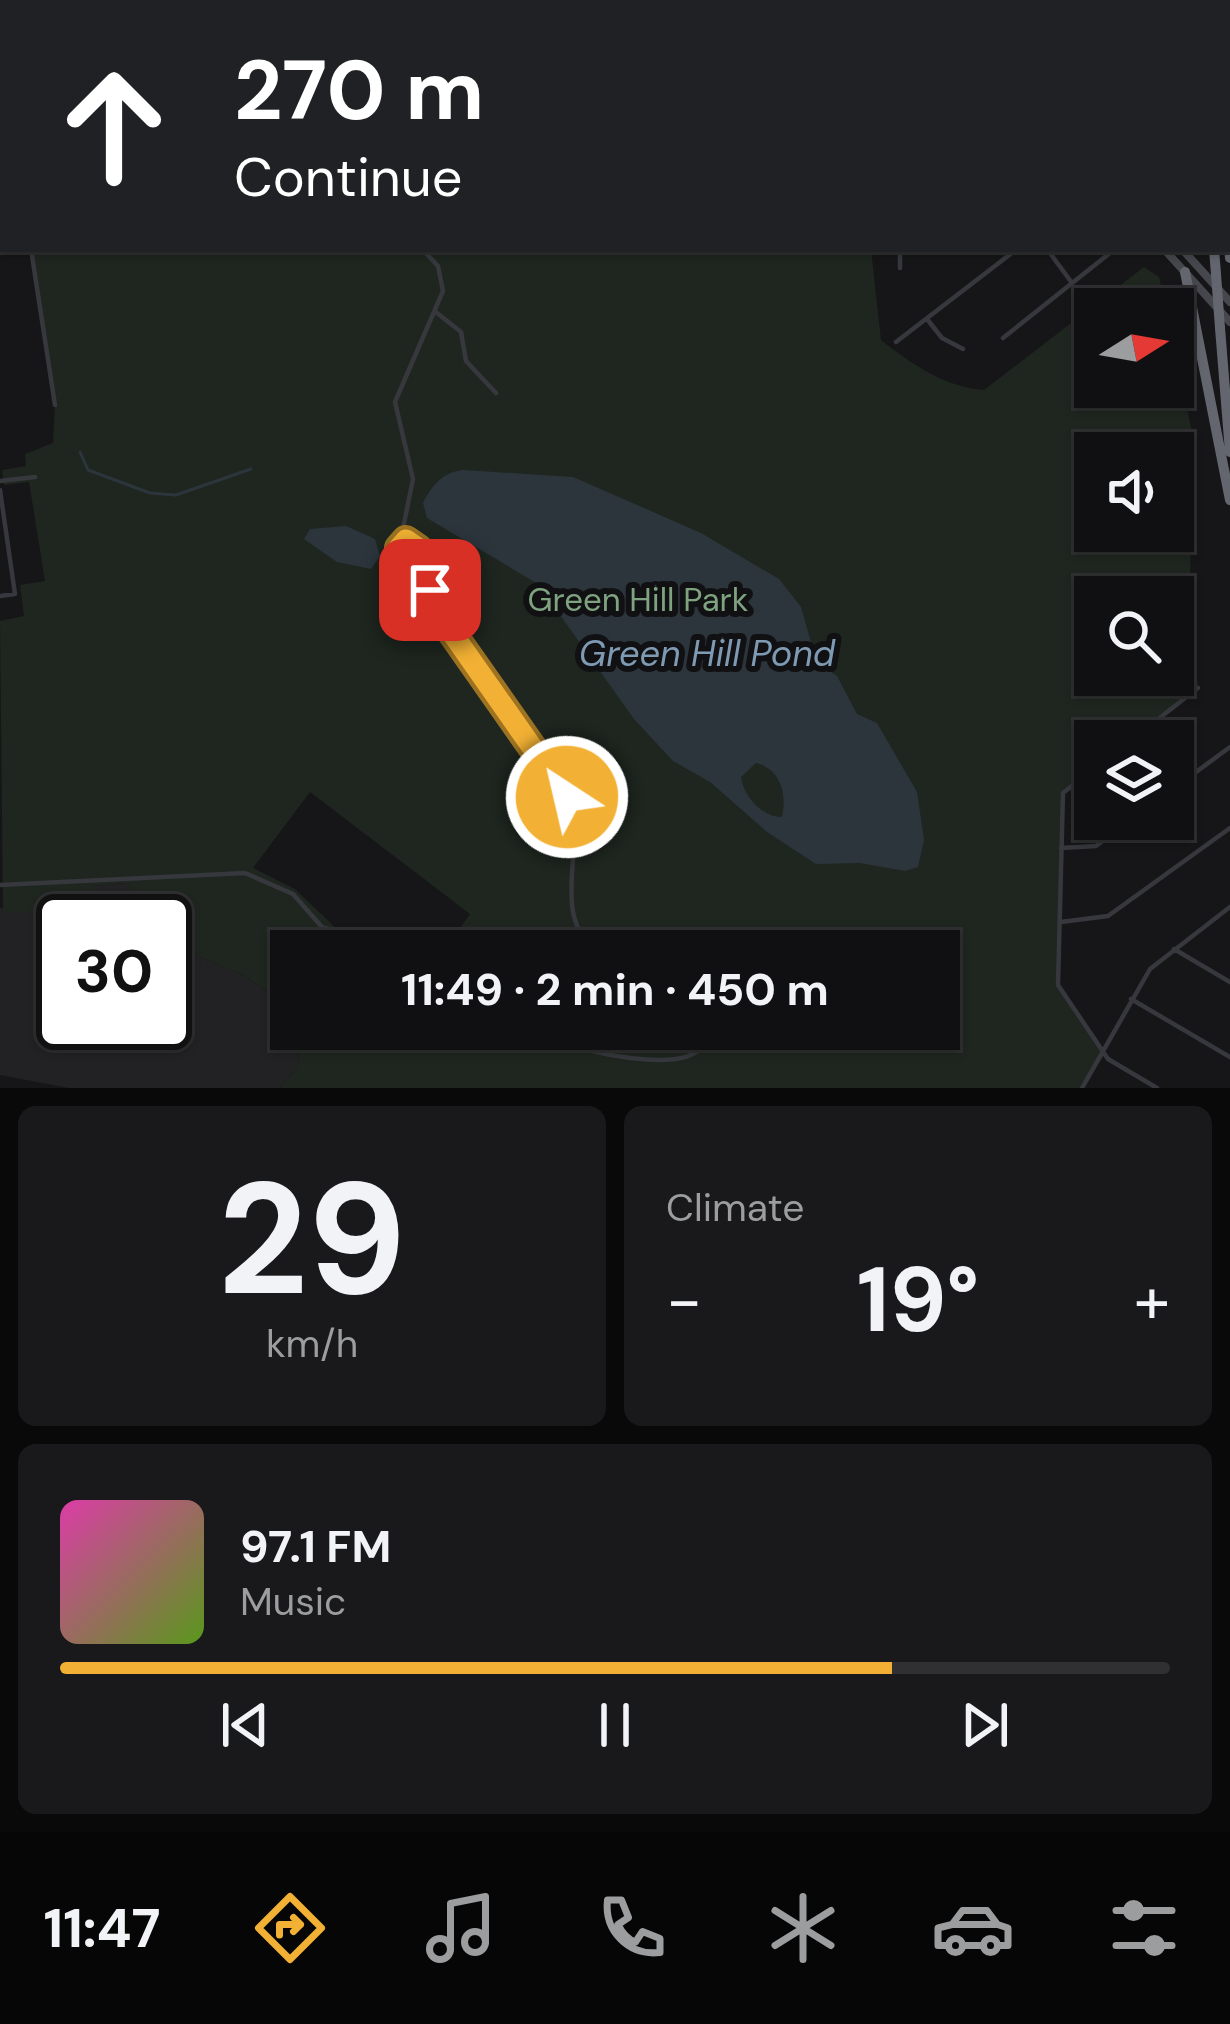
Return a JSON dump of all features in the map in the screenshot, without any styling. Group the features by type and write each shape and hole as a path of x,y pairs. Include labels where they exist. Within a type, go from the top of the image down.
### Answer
{"highway":[{"path":"1214,252 1225,325 1230,452"},
{"path":"1184,272 1230,500"}],"main road":[{"path":"1167,252 1225,325"},
{"path":"1182,252 1184,272"},
{"path":"1185,252 1230,302"}],"street":[{"path":"31,252 55,405"},
{"path":"424,252 442,275 437,313 394,402 414,484 399,548 440,608"},
{"path":"900,252 900,268"},
{"path":"896,342 1013,252"},
{"path":"1049,252 1072,283"},
{"path":"1003,338 1111,252"},
{"path":"437,313 461,332 466,361 496,393"},
{"path":"927,319 942,338 963,350"},
{"path":"0,481 35,477"},
{"path":"0,490 15,593 0,596"},
{"path":"399,548 406,540 416,543 452,633 567,797 578,832 572,916 577,930"},
{"path":"0,552 10,554"},
{"path":"1157,720 1198,688"},
{"path":"1194,774 1230,747"},
{"path":"1074,785 1063,793 1058,985 1102,1051 1157,1088"},
{"path":"1059,922 1108,916 1230,828"},
{"path":"1060,848 1096,846 1104,840"},
{"path":"0,885 233,871 288,890 325,930"},
{"path":"1082,1088 1150,969 1230,907"},
{"path":"317,920 330,930"},
{"path":"1174,949 1230,982"},
{"path":"1131,999 1230,1057"},
{"path":"567,1050 587,1059"},
{"path":"703,1058 705,1050"}],"shaded area":[{"path":"127,883 134,894 94,894 94,886"},
{"path":"0,908 36,911 36,1050 192,1050 192,954 245,976 270,994 270,1050 299,1050 298,1066 280,1088 69,1088 0,1075"}],"green space":[{"name":"Green Hill Park","path":"31,252 871,252 881,340 942,379 984,390 1074,321 1074,408 1187,408 1192,432 1074,432 1074,552 1191,552 1190,576 1074,576 1074,696 1188,696 1157,720 1074,720 1074,784 1063,793 1058,984 1102,1051 1082,1088 280,1088 298,1066 299,1050 960,1050 960,930 459,930 470,914 310,792 253,868 295,889 338,930 270,930 270,994 245,976 192,954 192,894 134,894 126,883 94,886 94,894 36,894 36,913 3,912 0,621 24,616 20,585 45,581 29,482 4,485 2,470 26,466 25,454 53,443 55,405"},
{"name":"Green Hill Park","path":"1144,267 1159,277 1161,288 1117,288"},
{"name":"Green Hill Park","path":"1194,645 1198,688 1194,691"}],"water":[{"name":"Green Hill Pond","path":"463,470 573,477 701,533 779,579 801,607 817,663 837,676 857,714 877,723 917,792 924,840 918,867 905,871 860,863 816,864 767,832 710,782 673,761 634,719 538,584 427,518 426,496 439,480","holes":["756,763 765,766 781,785 782,817 761,810 743,784 741,777"]},
{"path":"346,526 375,539 380,556 371,569 337,562 304,539 310,529"}],"waterway":[{"path":"80,452 88,470 150,493 176,495 251,469"}],"route":[{"path":"430,590 402,556 399,548 406,540 419,549 452,633 567,797"}]}
